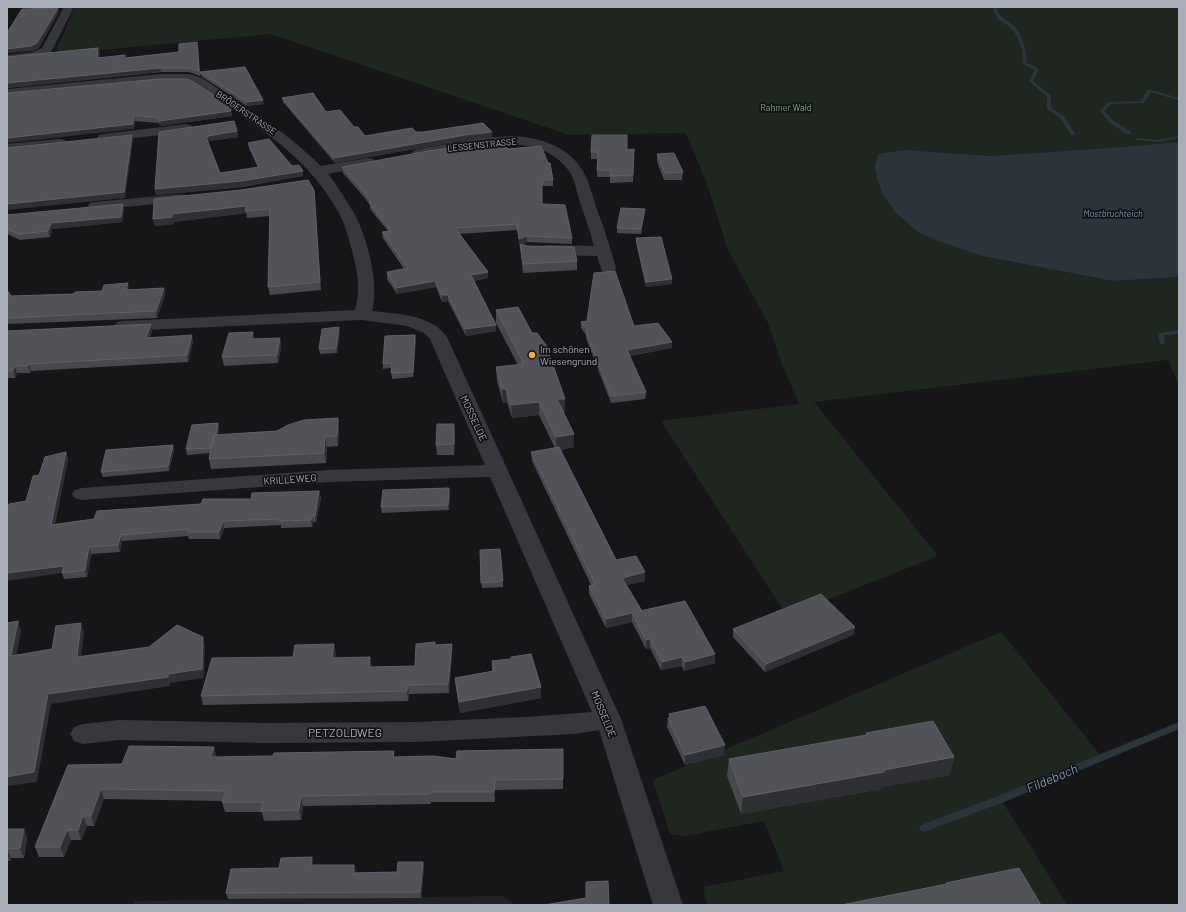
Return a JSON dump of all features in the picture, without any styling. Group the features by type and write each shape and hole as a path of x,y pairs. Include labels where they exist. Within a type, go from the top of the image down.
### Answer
{"street":[{"path":"7,58 35,55 47,50 68,9 66,7"},
{"name":"BRÖGERSTRASSE","path":"7,93 161,78 189,78 198,81 274,132 297,150 346,212 352,224 361,255 365,277 366,301 362,315"},
{"path":"238,121 253,118"},
{"path":"92,140 199,126"},
{"name":"LESSENSTRASSE","path":"405,156 466,145 519,140 541,144 556,152 574,168 580,179 604,251 608,268"},
{"path":"7,148 69,142"},
{"path":"318,177 382,160"},
{"path":"83,208 197,197"},
{"path":"534,250 604,251"},
{"name":"MOSSELDE","path":"110,327 362,315 410,321 430,329 438,337 608,719 668,905"},
{"name":"KRILLEWEG","path":"82,494 328,476 497,471"},
{"name":"PETZOLDWEG","path":"83,734 119,730 263,733 416,732 575,724 608,719"}],"shaded area":[{"path":"502,896 515,905 133,905 134,901"}],"green space":[{"name":"Rahmer Wald","path":"75,7 1179,7 1179,142 990,156 905,150 883,195 896,213 918,232 982,256 1113,281 1179,277 1179,386 1168,360 814,402 938,556 787,616 661,421 799,404 781,362 768,323 728,250 707,184 686,133 569,135 271,34 58,54 57,48"},
{"path":"1001,632 1101,756 1001,799 1067,905 707,905 703,887 784,871 764,821 685,836 670,834 653,780"}],"water":[{"name":"Mastbruchteich","path":"1179,142 1179,277 1113,281 982,256 938,241 918,232 896,213 883,195 877,178 875,166 878,154 905,150 990,156"}],"building":[{"path":"58,8 37,43 31,46 7,49 7,33 22,9"},
{"path":"197,42 199,71 188,68 160,68 7,83 7,57 98,48 97,58 125,55 125,58 179,52 179,44"},
{"path":"245,67 263,100 247,102 200,72"},
{"path":"160,79 187,79 192,81 230,106 231,111 159,121 159,118 134,115 133,124 7,138 7,93"},
{"path":"313,93 326,112 340,110 354,127 358,127 365,136 412,128 416,132 423,132 483,123 492,132 465,135 334,158 282,98"},
{"path":"234,121 237,131 206,137 220,173 259,167 248,143 269,139 292,166 299,165 303,171 241,181 155,189 159,132"},
{"path":"132,135 124,192 7,204 7,148"},
{"path":"592,135 627,135 627,150 634,149 633,175 610,176 611,170 597,170 598,152 591,152"},
{"path":"501,141 508,149 541,146 548,163 550,163 553,180 542,180 542,204 565,205 572,238 527,236 519,239 517,224 455,228 488,272 471,275 496,325 465,329 448,295 442,295 435,281 396,288 387,272 408,268 382,232 391,231 369,203 371,202 363,191 342,167 428,151"},
{"path":"674,153 683,172 665,173 657,154"},
{"path":"308,180 314,190 320,282 268,287 270,209 245,211 246,206 172,214 172,217 153,219 154,199 241,190"},
{"path":"123,204 121,217 51,223 48,231 18,234 7,229 7,215"},
{"path":"621,208 645,209 641,229 617,228"},
{"path":"661,237 672,279 646,282 636,238"},
{"path":"520,244 527,246 574,247 577,261 523,264"},
{"path":"615,271 634,326 658,323 672,342 627,350 646,392 611,396 586,332 588,332 581,322 587,321 594,273"},
{"path":"128,283 126,290 164,288 156,311 7,318 7,290 11,296 74,294 75,292 102,291 104,285"},
{"path":"518,307 532,333 537,333 546,345 565,399 557,399 574,434 556,437 539,402 511,405 506,389 502,389 496,367 524,364 496,310"},
{"path":"151,324 146,338 192,335 187,355 29,364 28,366 15,366 13,370 7,371 7,331"},
{"path":"339,327 336,348 319,349 322,329"},
{"path":"253,332 251,339 280,338 277,355 222,357 229,333"},
{"path":"415,335 413,372 391,373 392,363 383,364 385,336"},
{"path":"338,418 337,436 325,437 324,453 209,459 214,435 277,431 288,425 304,420"},
{"path":"218,423 216,435 214,435 211,448 186,449 192,425"},
{"path":"437,424 454,424 454,444 436,445"},
{"path":"173,445 168,466 101,472 106,450"},
{"path":"559,447 616,560 636,556 645,572 622,578 642,611 685,601 715,654 685,662 682,657 662,662 650,639 646,640 632,613 606,619 589,586 595,584 531,452"},
{"path":"66,452 51,525 94,519 97,511 201,504 203,499 251,499 252,493 319,491 315,516 312,516 311,520 280,521 281,519 223,521 219,532 187,532 189,529 121,535 118,545 89,547 85,570 62,573 64,566 7,573 7,510 9,504 26,501 33,476 39,475 45,457"},
{"path":"449,488 448,505 381,507 383,490"},
{"path":"500,549 503,581 481,583 480,550"},
{"path":"821,594 855,627 766,664 733,629"},
{"path":"18,621 11,656 52,649 56,626 81,623 77,657 149,647 177,625 203,637 202,669 168,674 168,677 48,694 34,772 7,777 7,623"},
{"path":"435,642 435,645 452,644 448,684 408,685 407,691 201,696 212,658 293,657 295,645 334,644 332,658 370,657 369,667 415,666 416,644"},
{"path":"531,654 541,687 459,702 455,678 494,671 492,661 511,659 511,657"},
{"path":"705,706 725,745 685,755 668,718 670,717 669,714"},
{"path":"933,721 954,757 884,770 884,772 743,797 729,759 867,735 866,733"},
{"path":"129,746 214,747 211,757 273,756 274,753 394,751 393,757 433,756 456,759 457,751 563,749 563,779 495,780 494,792 430,792 430,794 301,796 299,810 261,811 263,802 222,802 226,791 101,789 91,816 83,816 78,830 67,830 60,847 35,847 68,765 122,764"},
{"path":"7,829 24,829 20,848 7,849"},
{"path":"312,857 311,865 354,865 353,873 397,872 398,862 423,862 420,892 226,893 231,869 279,868 281,858"},
{"path":"1019,868 1041,905 841,905 947,884 946,883"},
{"path":"608,881 609,905 544,905 586,898 586,882"}],"waterway":[{"path":"998,7 995,10 999,18 1006,21 1019,36 1024,50 1025,64 1037,69 1031,81 1049,97 1049,108 1062,117 1073,134"},
{"name":"Fildebach","path":"1129,133 1112,122 1102,111 1110,103 1142,102 1150,90 1168,97 1179,99"},
{"name":"Fildebach","path":"1137,139 1158,141 1179,137"},
{"name":"Fildebach","path":"1162,343 1161,334 1179,332"},
{"name":"Fildebach","path":"924,828 1001,799 1179,725"}],"place":[{"name":"Im schönen Wiesengrund","path":"532,355"}]}
